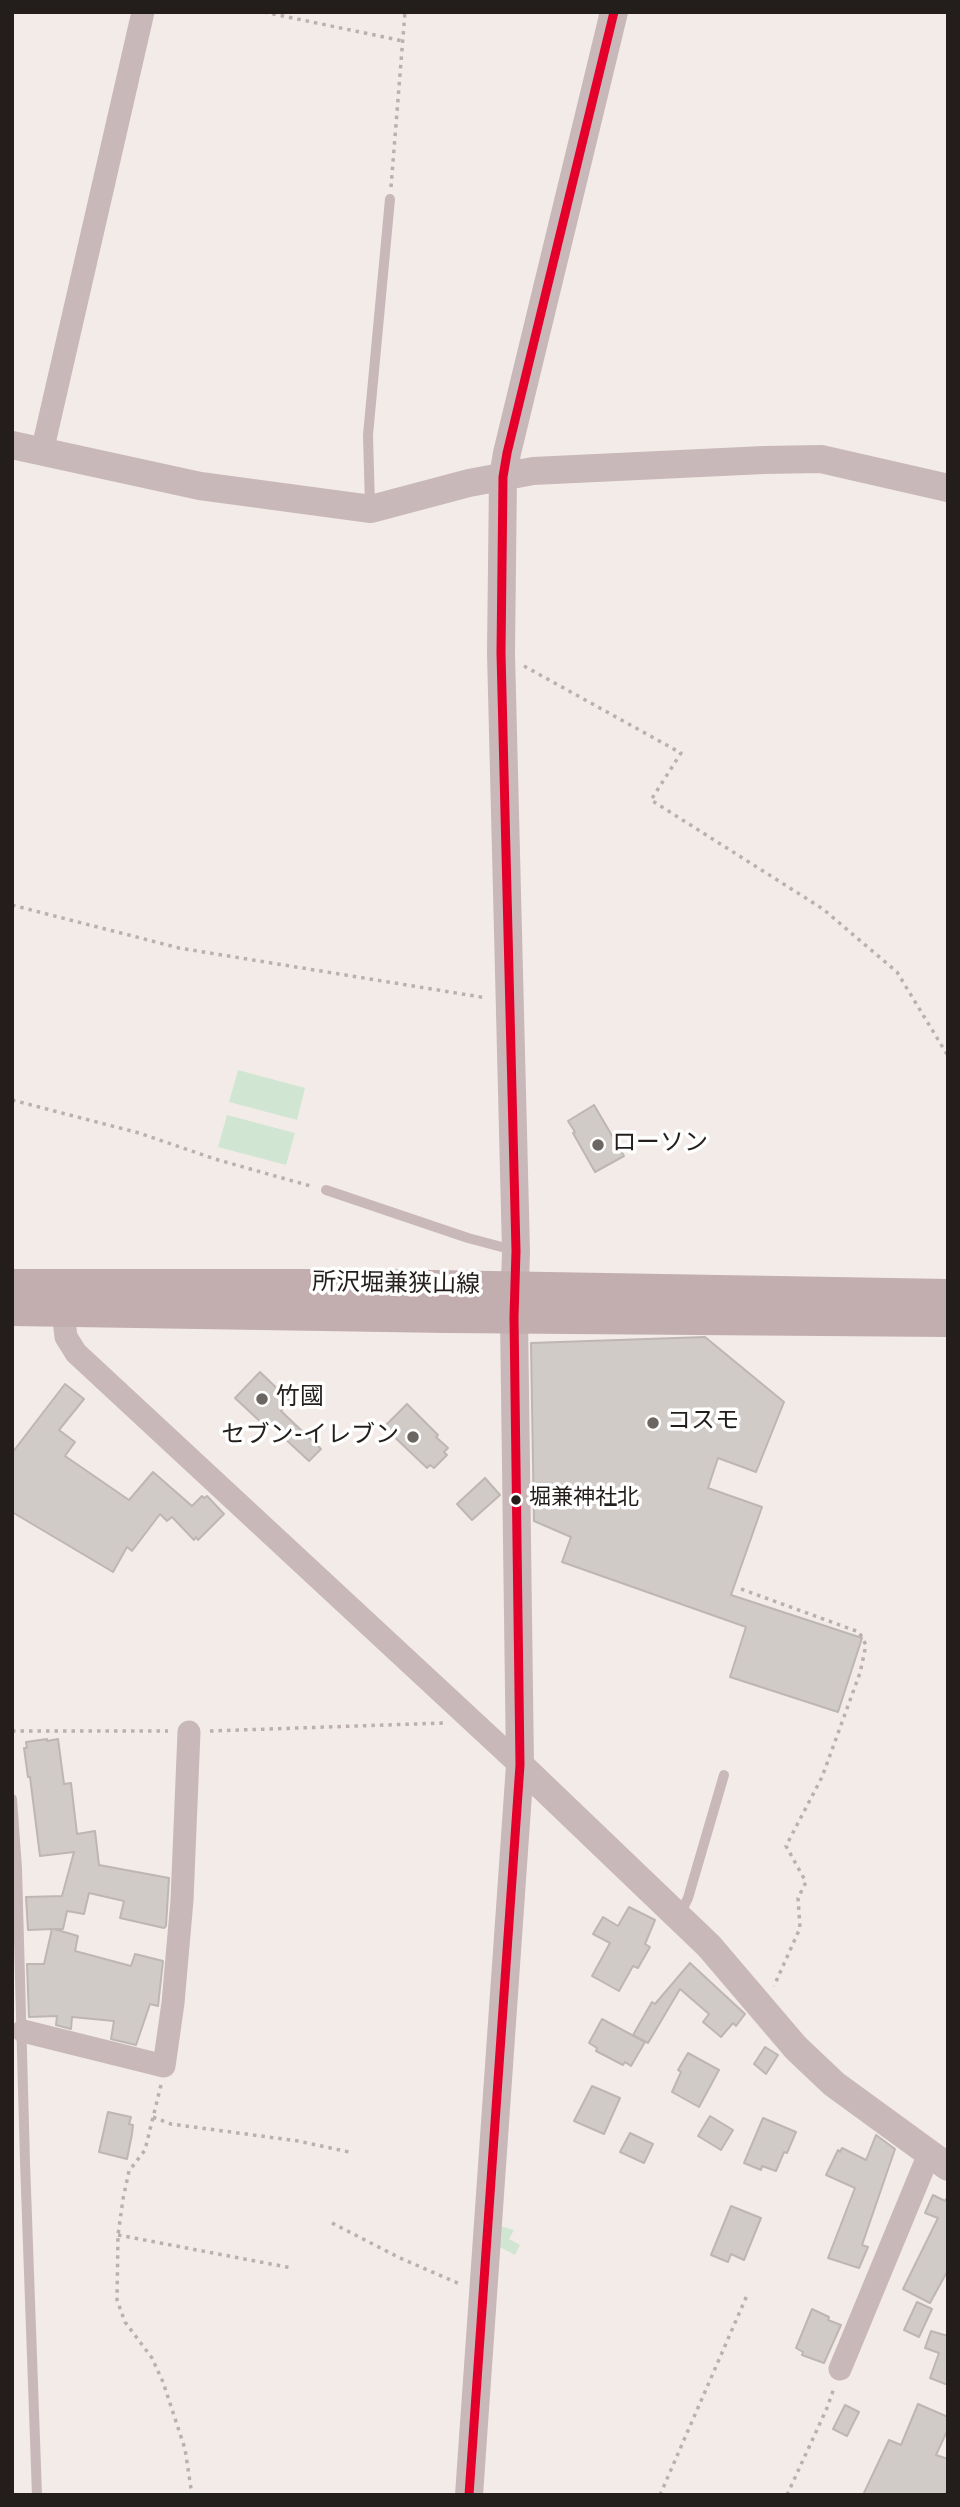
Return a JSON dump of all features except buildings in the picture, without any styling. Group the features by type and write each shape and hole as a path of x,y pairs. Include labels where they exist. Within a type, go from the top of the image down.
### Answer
{"main road":[{"name":"所沢堀兼狭山線","path":"12,1285 263,1284 515,1303 948,1321"},
{"name":"所沢堀兼狭山線","path":"12,1310 948,1295"}],"street":[{"path":"42,452 143,12"},
{"path":"469,2495 520,1765 516,1251 501,653 503,478 506,453 614,12"},
{"path":"12,445 200,486 371,509 469,483 533,471 821,459 948,488"},
{"path":"64,1311 66,1337 76,1353 679,1916 764,2008 796,2048 834,2084 942,2161 840,2369"},
{"path":"23,2031 164,2066 173,2003 182,1900 189,1732"}],"lane":[{"path":"371,509 368,435 390,199"},
{"path":"326,1190 468,1238 516,1251"},
{"path":"679,1916 688,1898 724,1775"},
{"path":"12,1799 17,1856 37,2495"}],"path":[{"path":"264,12 403,41"},
{"path":"390,199 405,12"},
{"path":"501,653 681,753 650,800 823,909 897,972 948,1056"},
{"path":"12,905 179,948 508,1001"},
{"path":"12,1100 139,1133 215,1160 326,1190"},
{"path":"741,1590 859,1632 866,1646 860,1673 821,1777 786,1846 806,1882 798,1898 800,1928 764,2008"},
{"path":"12,1731 189,1732 474,1722"},
{"path":"164,2066 145,2150 129,2171 118,2235 117,2300 125,2322 152,2358 163,2382 185,2449 192,2495"},
{"path":"153,2117 172,2124 298,2141 349,2152"},
{"path":"332,2223 400,2258 484,2295"},
{"path":"118,2235 292,2268"},
{"path":"660,2495 748,2293"},
{"path":"787,2495 827,2408 840,2369"}],"green space":[{"path":"238,1070 305,1088 297,1120 229,1102"},
{"path":"227,1115 295,1133 286,1165 218,1147"},
{"path":"500,2226 514,2230 509,2239 520,2245 515,2255 498,2246"}],"transit line":[{"path":"469,2495 520,1765 514,1317 516,1251 501,653 503,477 614,12"}],"place":[{"name":"ローソン","path":"598,1145"},
{"name":"竹國","path":"262,1399"},
{"name":"コスモ","path":"653,1423"},
{"name":"セブン-イレブン","path":"413,1437"},
{"name":"堀兼神社北","path":"516,1500"}]}
